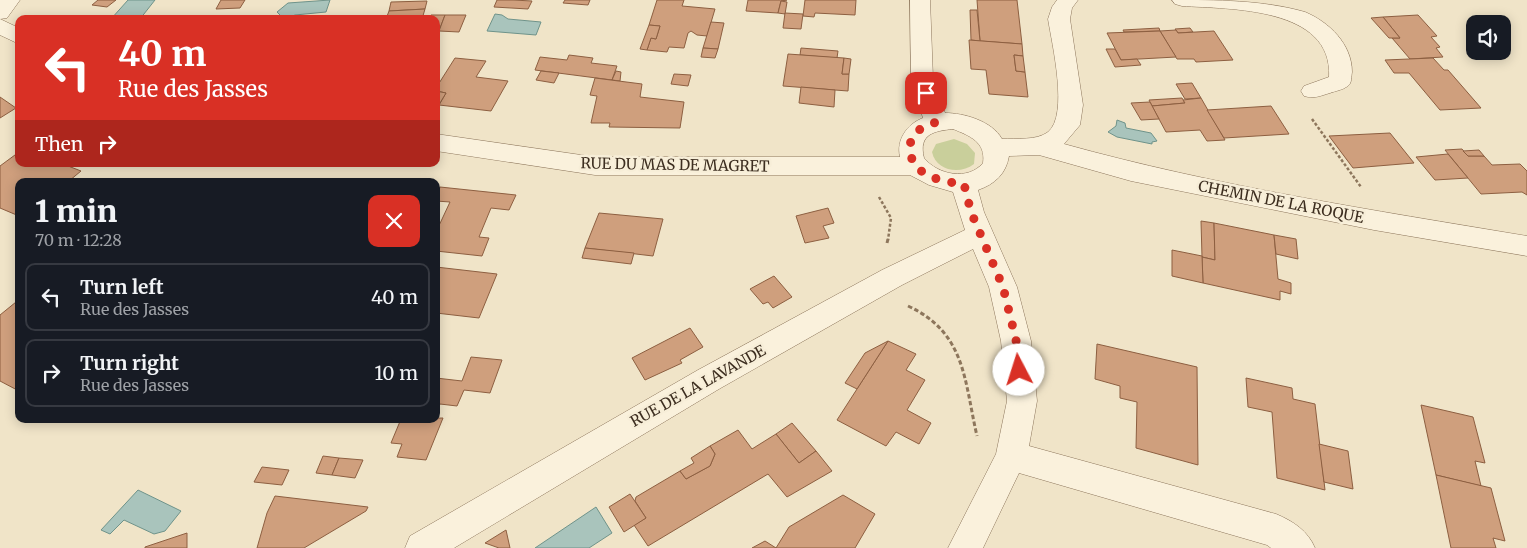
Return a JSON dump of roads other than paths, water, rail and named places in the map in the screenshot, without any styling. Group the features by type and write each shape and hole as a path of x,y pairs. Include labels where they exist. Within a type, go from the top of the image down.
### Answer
{"street":[{"path":"0,13 10,0"},
{"path":"920,0 922,79 936,122"},
{"path":"996,148 1038,146 1056,138 1068,125 1071,105 1059,19 1062,7 1068,0"},
{"path":"1182,0 1269,7 1295,15 1318,28 1333,45 1340,61 1340,81 1312,91"},
{"path":"0,26 15,35"},
{"path":"955,121 972,126 986,134 996,148 998,160 994,170 980,179 964,184 945,182 928,176 916,166 910,154 910,142 917,131 936,122 955,121"},
{"name":"RUE DU MAS DE MAGRET","path":"440,143 595,166 916,166"},
{"name":"CHEMIN DE LA ROQUE","path":"1038,146 1131,172 1374,220 1527,246"},
{"path":"964,184 980,235 1003,287 1016,340 1022,400 1011,456 965,548"},
{"name":"RUE DE LA LAVANDE","path":"422,548 677,396 948,249 980,235"},
{"path":"1011,456 1276,531 1298,548"}],"water":[{"path":"128,0 155,0 143,15 115,15"},
{"path":"330,0 326,12 280,15 277,12 288,3"},
{"path":"495,14 502,15 508,19 541,22 536,35 487,31"},
{"path":"1117,120 1125,123 1126,128 1151,133 1157,141 1152,142 1152,144 1117,137 1108,132 1116,126"},
{"path":"138,490 181,511 165,531 154,534 124,520 110,534 101,530"},
{"path":"596,507 612,533 589,548 535,548"}]}
